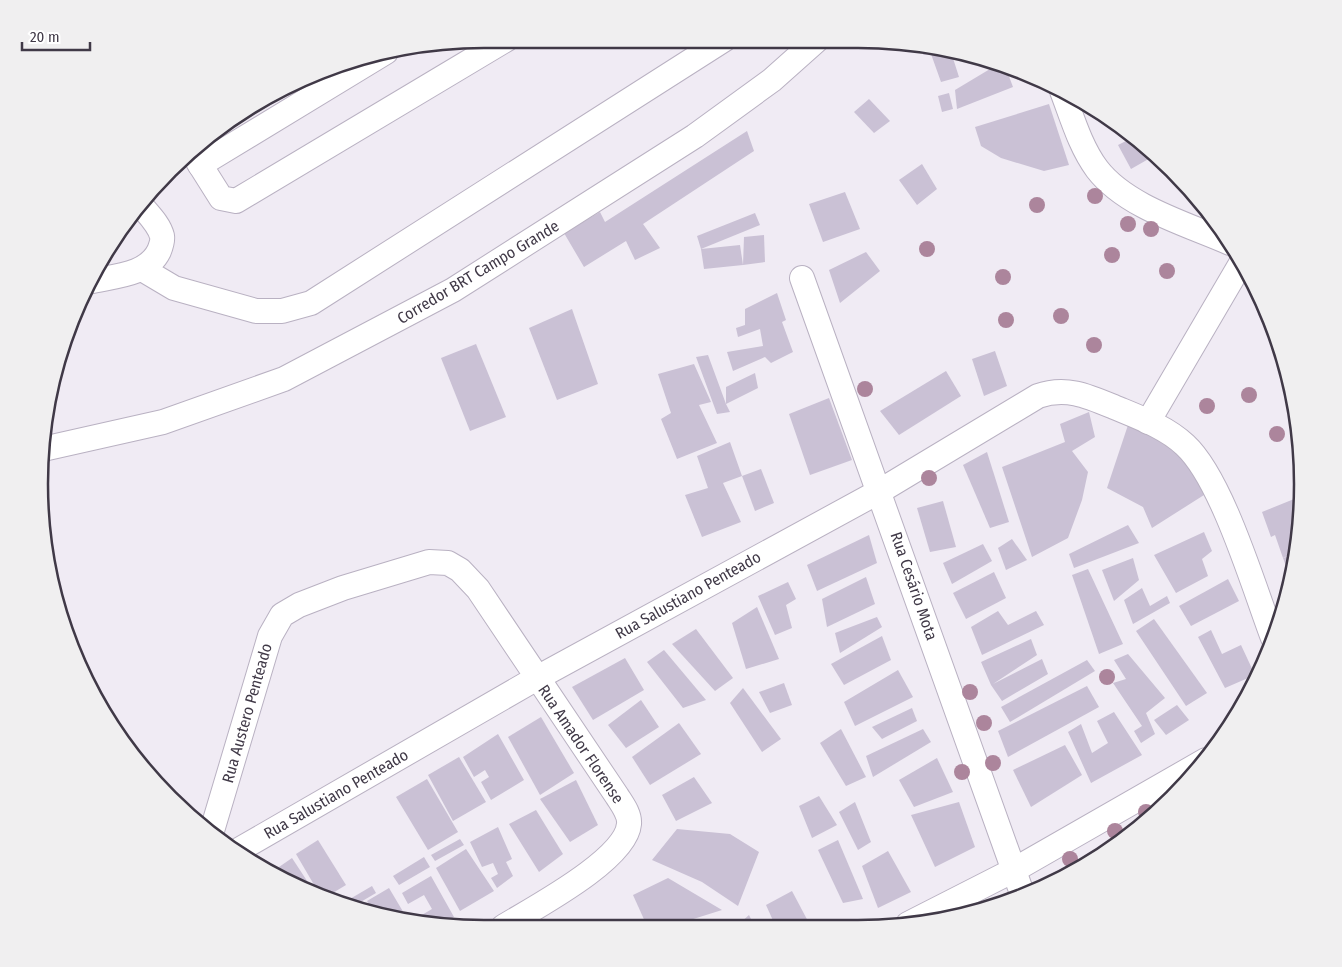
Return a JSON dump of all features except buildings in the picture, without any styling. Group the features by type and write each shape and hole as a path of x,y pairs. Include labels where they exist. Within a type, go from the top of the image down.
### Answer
{"street":[{"path":"365,64 196,159 221,198 230,201 243,198 492,48"},
{"path":"142,269 174,288 256,311 282,311 311,303 711,48"},
{"name":"Corredor BRT Campo Grande","path":"49,448 163,422 284,379 414,312 453,290 695,136 772,80 808,48"},
{"path":"1065,100 1079,136 1095,167 1108,182 1137,202 1219,238"},
{"path":"98,279 142,269 153,260 162,245 162,237 157,225 145,210"},
{"path":"1148,422 1238,269"},
{"name":"Rua Cesário Mota","path":"802,278 880,490 1020,888"},
{"name":"Rua Salustiano Penteado","path":"243,847 537,678 880,490 1038,396 1049,392 1062,390 1088,396 1148,422 1185,445 1208,476 1226,514 1269,628"},
{"name":"Rua Austero Penteado","path":"214,825 270,636 282,615 299,604 343,588 429,562 448,563 460,570 478,589 537,678"},
{"name":"Rua Amador Florense","path":"513,920 587,875 621,842 629,824 626,812 617,796 537,678"},
{"path":"928,914 1014,870 1185,772"}]}
